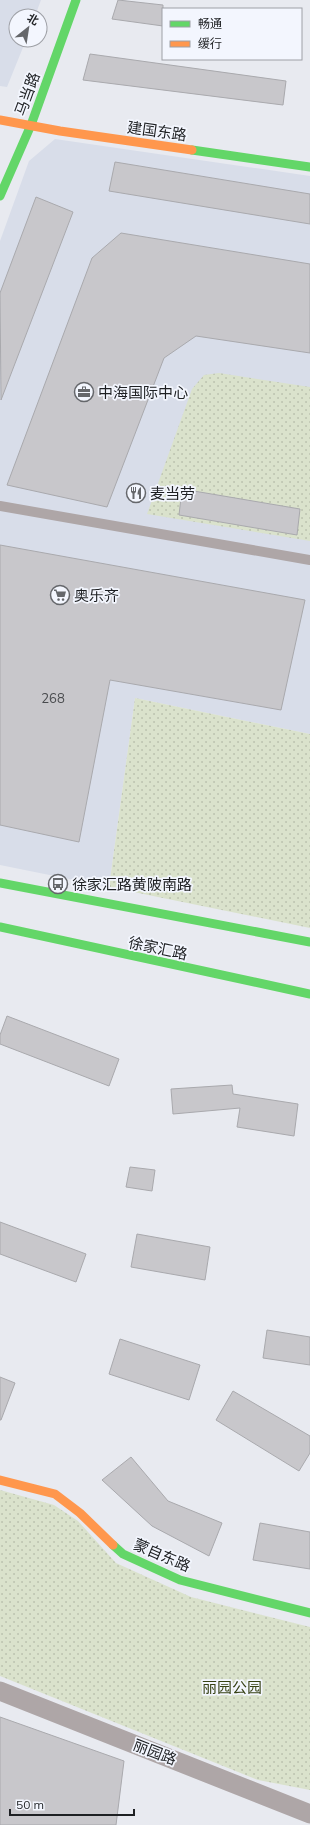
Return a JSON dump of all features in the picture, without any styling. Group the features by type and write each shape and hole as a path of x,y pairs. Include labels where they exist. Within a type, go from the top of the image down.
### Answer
{"street":[{"name":"马当路","path":"0,196 31,125 76,0"},
{"name":"建国东路","path":"0,120 60,131 310,167"},
{"path":"0,884 310,942"},
{"name":"徐家汇路","path":"0,927 310,994"},
{"name":"蒙自东路","path":"0,1480 55,1494 80,1513 123,1554 180,1580 310,1613"},
{"name":"丽园路","path":"0,1691 310,1814"}],"lane":[{"path":"0,506 310,560"}],"shaded area":[{"path":"0,0 41,0 38,8 8,8 8,48 23,48 7,87 0,86"},
{"path":"55,139 310,176 310,734 135,698 109,887 0,865 0,241 29,161"}],"green space":[{"path":"219,373 310,387 310,541 147,514 192,389 204,375"},
{"path":"135,698 310,734 310,928 109,887"},
{"name":"丽园公园","path":"0,1490 54,1505 78,1521 116,1563 191,1597 310,1627 310,1790 258,1780 0,1676"}],"building":[{"path":"118,0 163,5 162,26 112,19"},
{"path":"90,54 286,81 283,105 83,80"},
{"path":"115,162 310,194 310,224 109,191"},
{"path":"36,197 73,212 1,400 0,293"},
{"path":"121,233 310,264 310,353 196,336 164,358 107,507 7,485 92,258"},
{"path":"182,489 300,509 297,535 179,515"},
{"path":"0,545 305,600 281,710 110,680 79,842 0,825"},
{"path":"7,1016 119,1059 109,1086 0,1044 0,1035"},
{"path":"232,1085 233,1094 298,1104 294,1136 237,1127 240,1108 173,1114 171,1089"},
{"path":"130,1167 155,1170 152,1191 126,1187"},
{"path":"0,1222 86,1254 76,1282 0,1254"},
{"path":"137,1234 210,1247 205,1280 131,1267"},
{"path":"267,1330 310,1337 310,1365 263,1358"},
{"path":"120,1339 200,1365 189,1400 109,1374"},
{"path":"0,1377 15,1383 1,1420 0,1420"},
{"path":"233,1391 310,1436 310,1453 299,1471 216,1420"},
{"path":"131,1457 168,1501 222,1523 209,1556 152,1526 102,1480"},
{"path":"260,1523 310,1532 310,1569 253,1560"},
{"path":"0,1717 124,1761 116,1825 0,1825"}],"traffic: fast":[{"path":"0,196 31,125 76,0"},
{"path":"192,150 310,167"},
{"path":"0,883 310,942"},
{"path":"0,927 310,994"},
{"path":"113,1545 123,1554 180,1580 310,1613"}],"traffic: slow":[{"path":"0,120 60,131 192,150"},
{"path":"0,1480 55,1494 80,1513 113,1545"}],"place":[{"name":"中海国际中心","path":"84,392"},
{"name":"麦当劳","path":"136,493"},
{"name":"奥乐齐","path":"60,595"},
{"name":"徐家汇路黄陂南路","path":"58,884"}]}
